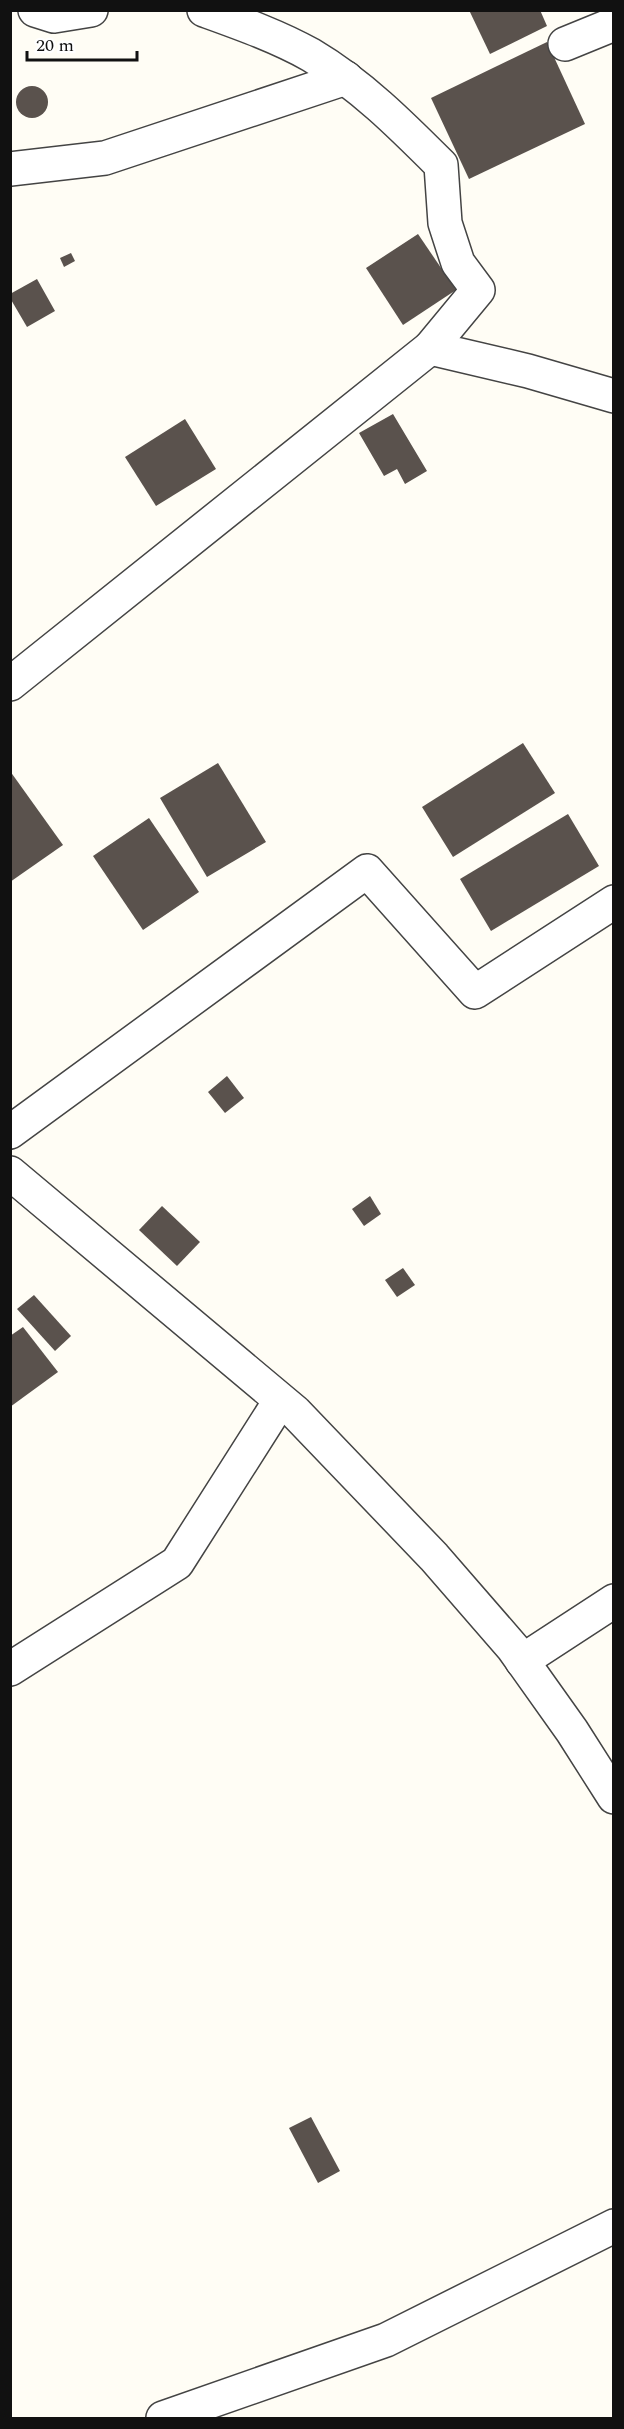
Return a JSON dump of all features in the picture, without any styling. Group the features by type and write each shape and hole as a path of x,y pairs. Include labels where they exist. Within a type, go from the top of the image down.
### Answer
{"street":[{"path":"35,10 54,16 91,10"},
{"path":"10,684 430,348 478,290 458,263 445,223 441,165 399,123 346,78 310,54 250,26 204,10"},
{"path":"565,44 614,24"},
{"path":"10,169 105,158 346,78"},
{"path":"430,348 528,371 614,396"},
{"path":"10,1132 367,871 475,992 614,902"},
{"path":"10,1173 295,1413 434,1557 522,1661 572,1731 614,1797"},
{"path":"10,1669 177,1563 280,1401"},
{"path":"522,1661 614,1601"},
{"path":"163,2418 386,2340 614,2226"}],"building":[{"path":"469,10 540,10 547,26 490,54"},
{"path":"547,42 585,124 469,179 431,98"},
{"path":"32,86 44,90 48,102 44,114 32,118 20,114 16,102 20,90"},
{"path":"418,234 456,290 403,325 366,268"},
{"path":"71,253 75,261 64,267 60,258"},
{"path":"37,279 55,311 27,327 10,298 10,294"},
{"path":"393,414 427,471 405,484 397,469 384,476 359,433"},
{"path":"185,419 216,469 156,506 125,457"},
{"path":"523,743 555,793 453,857 422,807"},
{"path":"218,763 266,842 207,877 160,798"},
{"path":"10,771 63,845 10,882"},
{"path":"568,814 599,866 491,931 460,879"},
{"path":"149,818 199,892 143,930 93,856"},
{"path":"227,1076 244,1098 225,1113 208,1092"},
{"path":"370,1196 381,1214 364,1226 352,1209"},
{"path":"162,1206 200,1242 177,1266 139,1230"},
{"path":"403,1268 415,1285 397,1297 385,1280"},
{"path":"34,1295 71,1336 55,1351 17,1309"},
{"path":"23,1327 58,1372 10,1407 10,1336"},
{"path":"311,2117 340,2171 318,2183 289,2128"}]}
